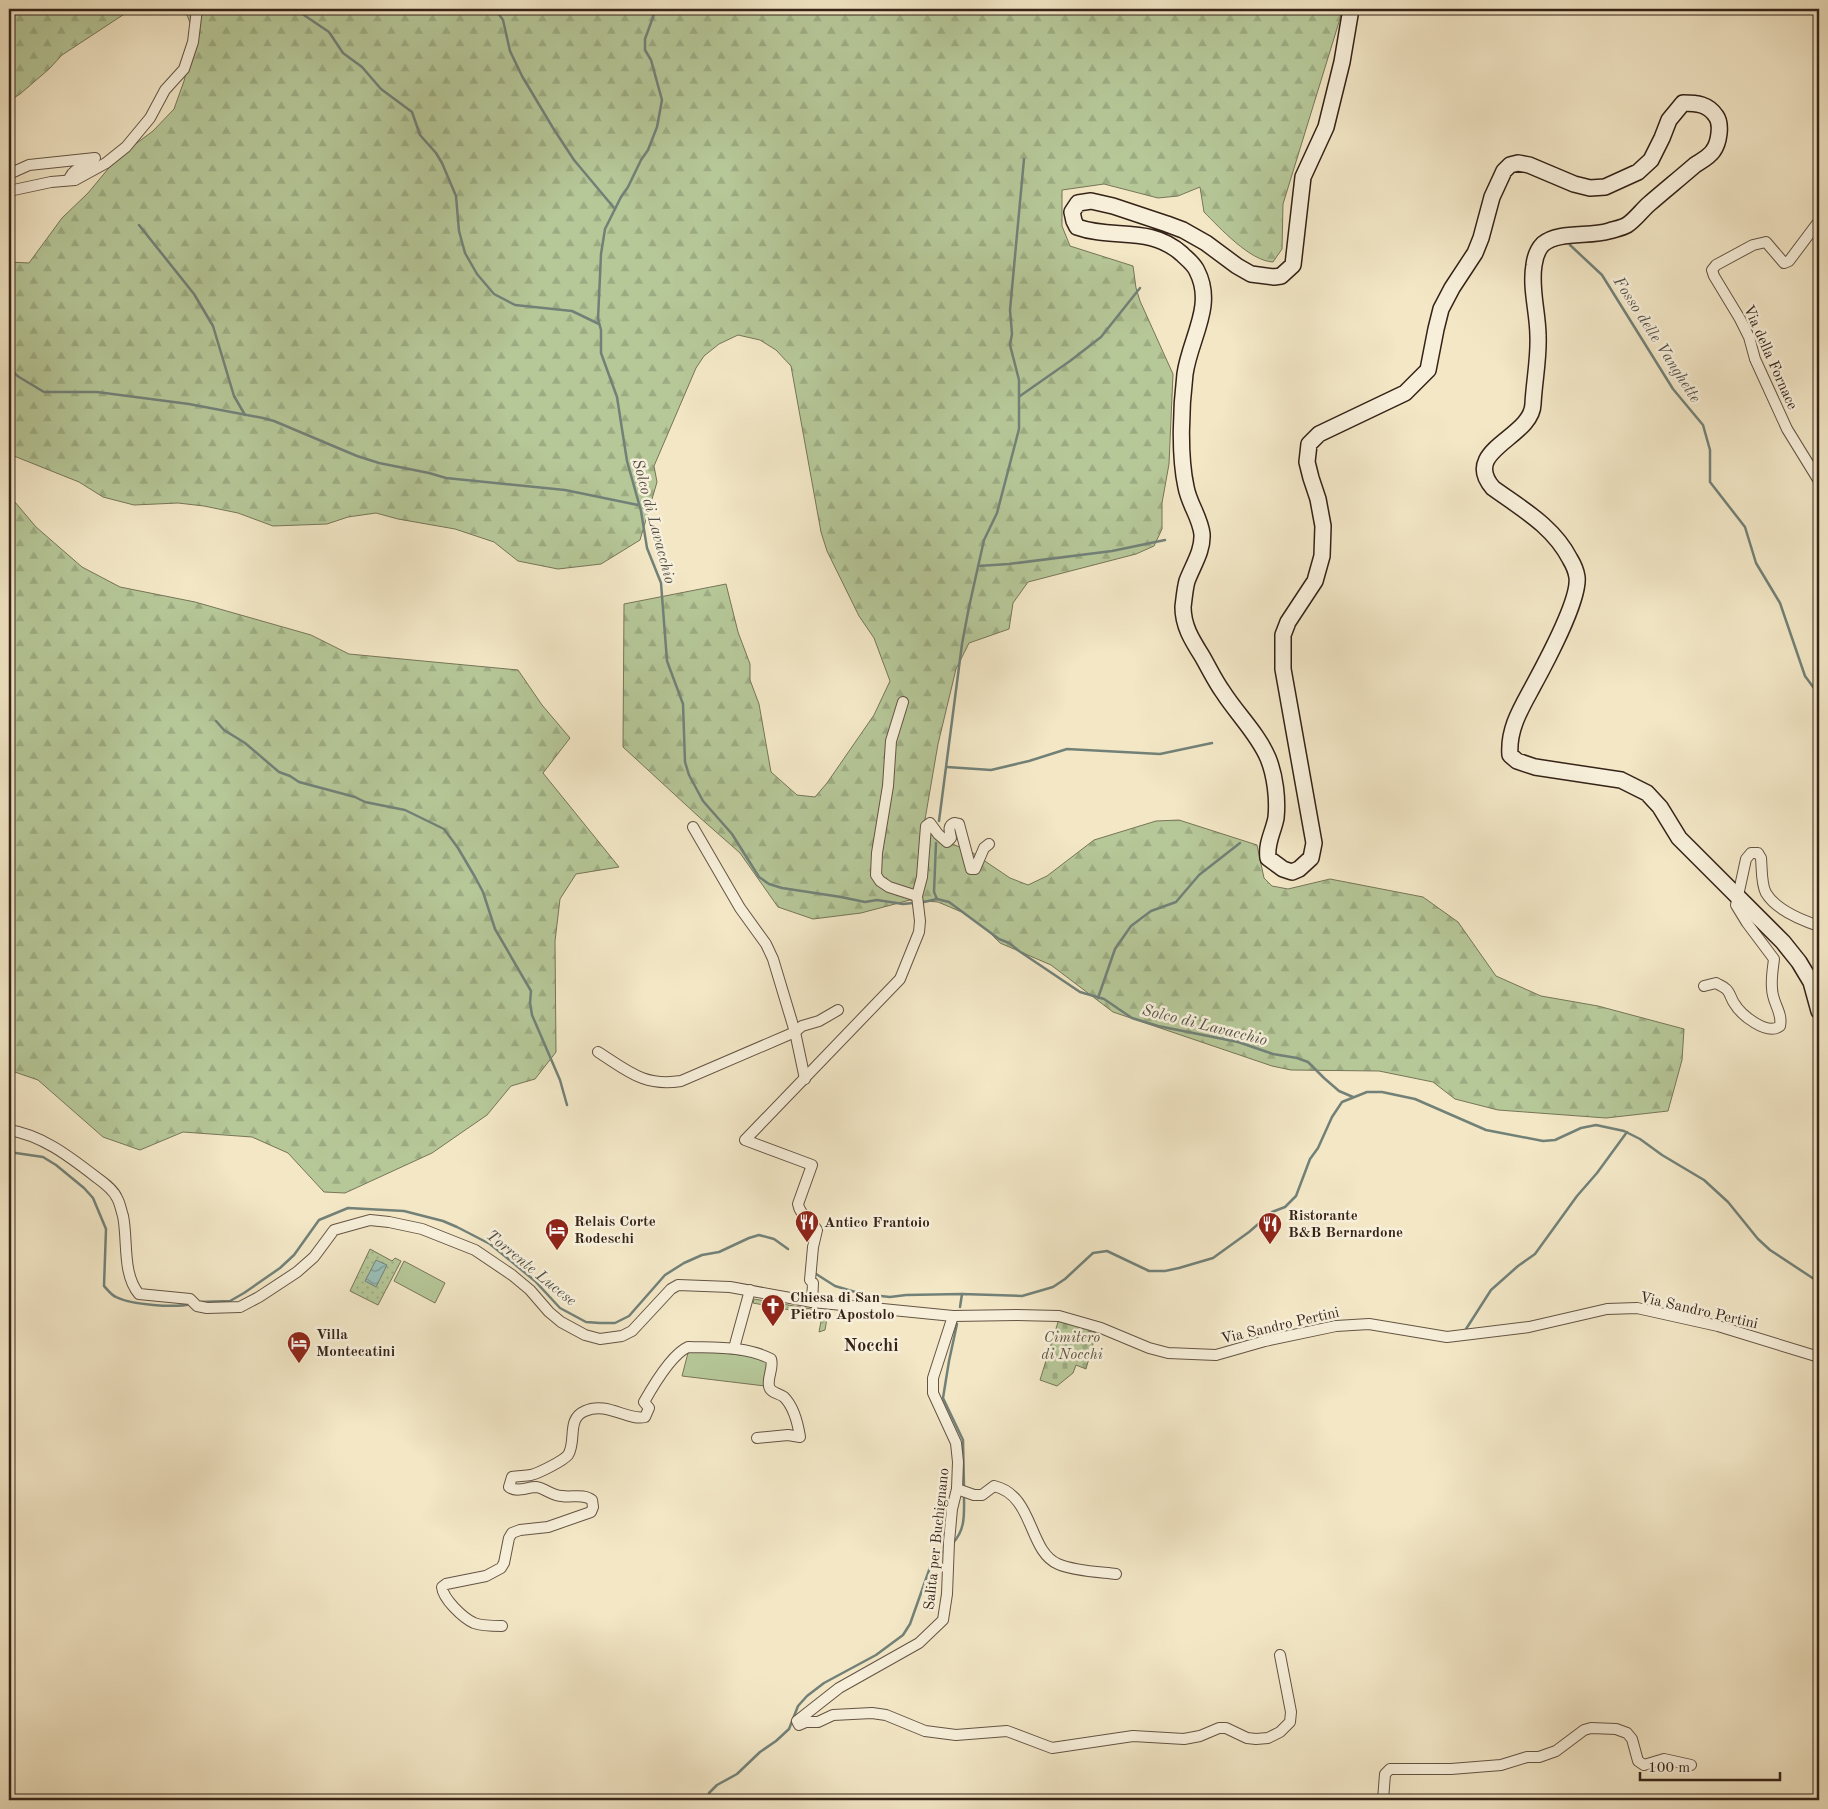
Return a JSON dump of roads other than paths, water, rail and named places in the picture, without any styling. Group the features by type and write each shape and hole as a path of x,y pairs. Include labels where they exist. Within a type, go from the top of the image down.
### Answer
{"main road":[{"path":"1351,9 1342,62 1326,127 1303,177 1292,265 1281,276 1251,274 1184,230 1113,206 1091,201 1084,202 1078,203 1072,212 1077,227 1088,231 1132,234 1164,241 1179,251 1191,263 1197,271 1204,293 1203,314 1187,361 1184,392 1181,448 1183,467 1189,501 1199,522 1202,536 1197,559 1186,586 1183,607 1184,621 1189,634 1222,692 1257,738 1268,758 1276,797 1276,818 1266,848 1268,858 1283,869 1292,872 1299,869 1311,858 1314,844 1283,669 1283,635 1288,622 1315,581 1322,556 1323,526 1308,462 1309,444 1319,434 1405,393 1428,370 1441,310 1452,288 1475,253 1484,229 1492,197 1504,171 1510,165 1518,163 1528,165 1574,184 1590,188 1605,187 1638,172 1651,160 1669,120 1676,110 1683,103 1696,103 1706,106 1719,119 1720,130 1714,150 1628,224 1606,232 1553,239 1544,244 1536,253 1533,266 1538,339 1533,410 1527,421 1518,431 1491,453 1487,459 1484,471 1487,481 1493,488 1544,524 1562,545 1577,577 1573,602 1543,669 1512,728 1509,743 1510,755 1517,761 1535,766 1621,780 1647,793 1660,807 1679,838 1739,896 1783,942 1799,962 1811,982 1819,1011"}],"street":[{"path":"9,191 50,182 75,180 106,163 126,147 150,118 165,90 184,69 193,42 197,9"},
{"path":"9,174 29,165 95,158 92,162 72,172 70,176 72,179"},
{"name":"Via della Fornace","path":"1819,222 1789,261 1784,263 1766,242 1753,245 1712,270 1746,331 1755,360 1787,429 1819,481"},
{"path":"903,702 891,741 888,786 877,853 876,874 880,881 889,887 917,896"},
{"path":"812,1302 812,1283 810,1280 817,1230 813,1223 799,1210 798,1204 812,1165 745,1140 900,979 919,932 920,922 917,896 922,877 926,826 930,823 947,842 951,838 949,828 951,825 956,823 960,826 971,869 975,869 984,848 989,844"},
{"path":"693,827 740,908 766,944 774,959 795,1032 805,1079"},
{"path":"1704,986 1716,982 1728,990 1734,1003 1744,1016 1770,1030 1776,1030 1780,1026 1782,1018 1774,999 1772,987 1774,959 1736,905 1746,859 1751,853 1758,853 1761,858 1765,892 1774,902 1819,926"},
{"path":"598,1052 632,1074 665,1084 681,1081 795,1032 802,1026 818,1021 838,1010"},
{"name":"Via Sandro Pertini","path":"9,1130 42,1141 74,1159 106,1184 117,1197 123,1217 128,1269 134,1288 139,1294 198,1305 240,1307 297,1272 314,1257 334,1230 370,1220 389,1222 422,1230 475,1250 512,1274 561,1322 585,1335 600,1339 622,1336 632,1331 671,1289 678,1285 730,1286 812,1302 953,1316 1017,1314 1059,1316 1101,1328 1149,1348 1168,1353 1216,1355 1265,1341 1336,1326 1369,1324 1448,1337 1529,1327 1607,1309 1637,1308 1718,1326 1819,1357"},
{"path":"734,1348 750,1290"},
{"name":"Salita per Buchignano","path":"953,1316 933,1378 933,1393 956,1443 958,1462 957,1489 952,1509 947,1594 943,1620 920,1643 839,1688 797,1721 799,1725 806,1722 818,1722 833,1715 872,1713 886,1715 925,1731 956,1735 1007,1731 1052,1748 1133,1736 1184,1739 1200,1736 1219,1728 1226,1728 1248,1738 1262,1738 1280,1732 1290,1722 1291,1712 1280,1655"},
{"path":"502,1626 474,1622 456,1610 446,1598 442,1587 446,1584 486,1576 501,1568 512,1533 582,1517 591,1512 594,1507 592,1500 587,1496 563,1497 553,1495 537,1487 516,1490 510,1487 509,1482 512,1477 532,1475 561,1461 567,1456 570,1450 573,1424 584,1411 596,1408 615,1410 640,1418 645,1417 649,1408 644,1402 668,1366 682,1350 688,1347 734,1348 764,1355 772,1359 768,1386 770,1390 784,1397 799,1427 800,1436 788,1435 757,1438"},
{"path":"957,1489 974,1495 982,1495 994,1486 1003,1488 1011,1494 1027,1516 1042,1550 1048,1557 1058,1564 1116,1574"},
{"path":"1383,1800 1385,1774 1390,1769 1451,1769 1501,1765 1527,1757 1539,1757 1556,1751 1584,1730 1591,1728 1616,1729 1627,1733 1632,1739 1638,1761 1644,1765 1652,1761 1664,1759 1691,1765"}],"water":[{"path":"376,1260 387,1265 376,1287 365,1281"}],"waterway":[{"path":"295,9 329,32 343,53 362,67 381,89 412,112 420,135 442,163 456,196 459,231 465,253 477,274 494,294 515,305 572,311 599,324"},
{"path":"495,9 503,20 510,51 522,76 553,128 574,160 615,209"},
{"name":"Solco di Lavacchio","path":"656,9 645,39 645,50 651,60 662,100 657,127 648,150 605,229 601,254 598,319 601,330 601,353 617,397 627,461 641,511 647,548 661,583 667,661 683,704 685,762 689,775 703,801 732,834 759,877 769,884 782,888 865,902 877,900 903,904 913,903"},
{"path":"939,821 962,644 969,607 984,540 997,513 1019,429 1019,380 1010,345 1012,334 1010,310 1024,159"},
{"path":"139,225 194,294 213,326 234,396 245,415"},
{"name":"Fosso delle Vanghette","path":"1570,245 1602,275 1673,389 1703,425 1710,450 1710,482 1745,527 1756,563 1780,603 1805,676 1819,695"},
{"path":"1020,396 1101,337 1140,288"},
{"path":"9,369 44,392 97,392 189,404 263,418 379,463 446,478 565,490 638,505"},
{"path":"978,566 1112,551 1165,540"},
{"path":"216,721 224,730 245,743 279,772 299,782 355,797 365,802 405,810 444,829 475,877 483,892 495,929 531,991 532,1015 560,1080 567,1105"},
{"path":"947,767 991,770 1067,749 1160,754 1212,743"},
{"path":"936,843 934,892 937,899"},
{"path":"1098,998 1115,949 1131,926 1151,911 1176,902 1199,875 1240,843"},
{"name":"Solco di Lavacchio","path":"924,902 937,899 949,902 999,939 1009,943 1080,992 1104,999 1132,1018 1158,1026 1238,1042 1273,1054 1297,1058 1308,1062 1339,1091 1353,1097"},
{"name":"Torrente Lucese","path":"813,1272 835,1286 862,1294 890,1297 962,1294 1022,1296 1053,1287 1065,1279 1093,1253 1107,1251 1149,1271 1165,1271 1213,1258 1249,1232 1272,1212 1285,1207 1296,1196 1310,1159 1318,1148 1332,1117 1342,1102 1367,1092 1382,1092 1415,1099 1486,1130 1543,1141 1555,1140 1581,1128 1596,1125 1624,1131 1640,1139 1662,1155 1704,1180 1728,1202 1758,1239 1770,1250 1814,1279 1819,1280"},
{"path":"1466,1329 1491,1290 1535,1254 1627,1132"},
{"name":"Torrente Lucese","path":"9,1152 43,1157 56,1165 93,1198 106,1229 104,1286 113,1295 123,1300 142,1304 175,1306 192,1304"},
{"name":"Torrente Lucese","path":"199,1302 230,1301 244,1293 280,1268 294,1255 319,1220 348,1208 404,1211 443,1221 457,1227 490,1244 535,1281 560,1308 586,1322 615,1323 629,1316 665,1275 684,1263 702,1255 719,1252 749,1238 759,1235 774,1239 788,1249"},
{"path":"960,1307 962,1294"},
{"path":"957,1324 943,1398 963,1440 964,1487"},
{"path":"952,1544 957,1539 962,1527 964,1495"},
{"path":"709,1800 709,1793 717,1785 737,1774 760,1752 789,1729 798,1706 807,1696 824,1683 876,1655 903,1635 910,1624 933,1559 946,1549"}],"place":[{"name":"Antico Frantoio","path":"807,1243"},
{"name":"Ristorante B&B Bernardone","path":"1270,1245"},
{"name":"Relais Corte Rodeschi","path":"557,1251"},
{"name":"Chiesa di San Pietro Apostolo","path":"773,1327"},
{"name":"Villa Montecatini","path":"299,1364"}],"district":[{"name":"Nocchi","path":"871,1345"}],"park label":[{"name":"Cimitero di Nocchi","path":"1072,1346"}]}
